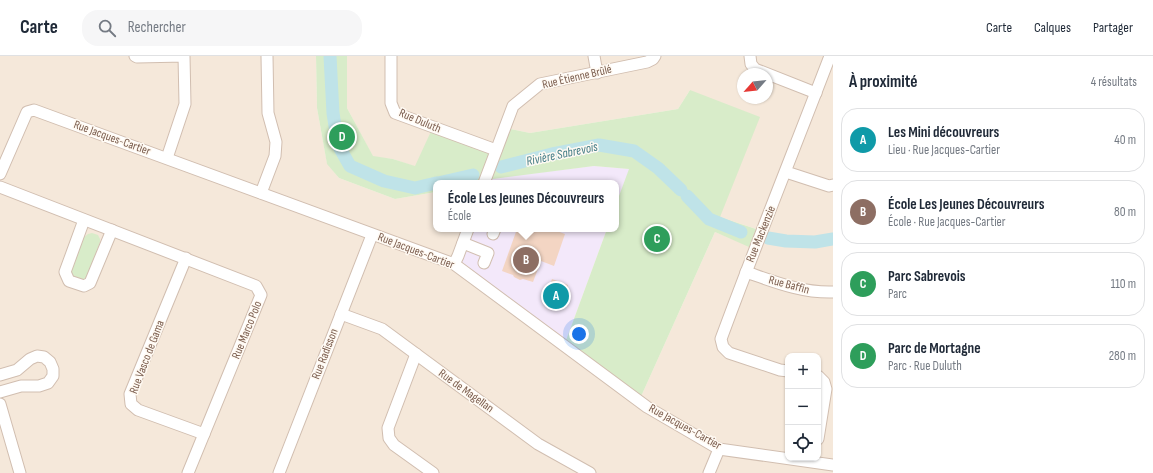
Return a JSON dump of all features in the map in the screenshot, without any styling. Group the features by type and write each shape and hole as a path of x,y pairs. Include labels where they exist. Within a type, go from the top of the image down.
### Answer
{"street":[{"path":"135,56 184,56 185,104 167,158"},
{"path":"261,193 275,156 276,142 268,113 267,56"},
{"name":"Rue Duluth","path":"391,56 391,103 395,113 496,150"},
{"path":"594,56 597,73"},
{"name":"Rue Étienne Brûlé","path":"485,180 513,106 540,84 647,62 655,56"},
{"path":"750,56 751,64 755,69 816,93"},
{"name":"Rue Mackenzie","path":"785,371 728,352 723,347 721,339 830,56"},
{"name":"Rue Jacques-Cartier","path":"0,174 27,112 34,110 454,264 647,407 719,448 785,456"},
{"path":"786,172 829,186 833,185"},
{"name":"Rue Marco Polo","path":"0,188 256,286 261,295 188,473"},
{"path":"84,220 65,272 69,280 84,286 90,283 112,230"},
{"path":"454,264 467,232"},
{"name":"Rue Radisson","path":"279,473 372,235"},
{"path":"463,243 488,253 484,263"},
{"name":"Rue Vasco de Gama","path":"186,258 130,394 131,404 138,410 204,434"},
{"name":"Rue Baffin","path":"746,272 798,289 813,292 833,292"},
{"name":"Rue de Magellan","path":"341,314 382,329 538,444 590,473"},
{"path":"416,354 388,428 388,438 394,445 433,473"},
{"path":"0,375 17,370 30,359 37,356 44,357 50,362 53,369 53,376 48,383 39,386 21,386 0,392"},
{"path":"820,425 826,388 821,379"},
{"path":"0,404 20,473"},
{"path":"709,473 719,448"},
{"name":"Rue Jacques-Cartier","path":"818,461 833,466"}],"shaded area":[{"path":"0,56 316,56 317,108 327,163 339,178 395,199 433,193 433,232 471,232 639,401 715,232 749,246 756,229 720,217 690,90 678,109 530,133 505,128 496,150 416,167 393,159 373,157 347,108 347,56 833,56 833,473 0,473"},
{"path":"594,166 630,169 619,196 619,180 485,179"},
{"path":"466,232 606,232 564,346 454,264"}],"green space":[{"path":"316,56 347,56 347,108 373,156 393,159 415,166 433,127 496,150 505,128 530,133 678,109 690,90 760,117 720,217 756,229 749,247 715,232 639,401 564,346 606,232 619,232 619,196 629,169 594,166 486,180 433,180 433,193 395,199 339,178 327,164 317,108"},
{"path":"92,233 98,235 100,242 87,277 81,281 74,279 71,271 82,239 88,234"}],"building":[{"path":"516,232 559,232 565,234 554,266 541,261 533,282 523,279 520,280 513,275 502,271"},
{"path":"552,279 568,285 561,309 544,301"}],"waterway":[{"name":"Rivière Sabrevois","path":"330,56 333,113 338,145 350,166 384,181 415,188 433,184"},
{"name":"Rivière Sabrevois","path":"501,167 552,154 599,145 634,151 658,168 681,190"},
{"name":"Rivière Sabrevois","path":"451,180 473,175"},
{"name":"Rivière Sabrevois","path":"687,196 709,219 741,232"},
{"name":"Rivière Sabrevois","path":"768,238 786,241 815,242 833,239"}],"place":[{"name":"Parc de Mortagne","path":"342,137"},
{"name":"Parc Sabrevois","path":"657,239"},
{"name":"École Les Jeunes Découvreurs","path":"526,260"},
{"name":"Les Mini découvreurs","path":"556,296"}]}
